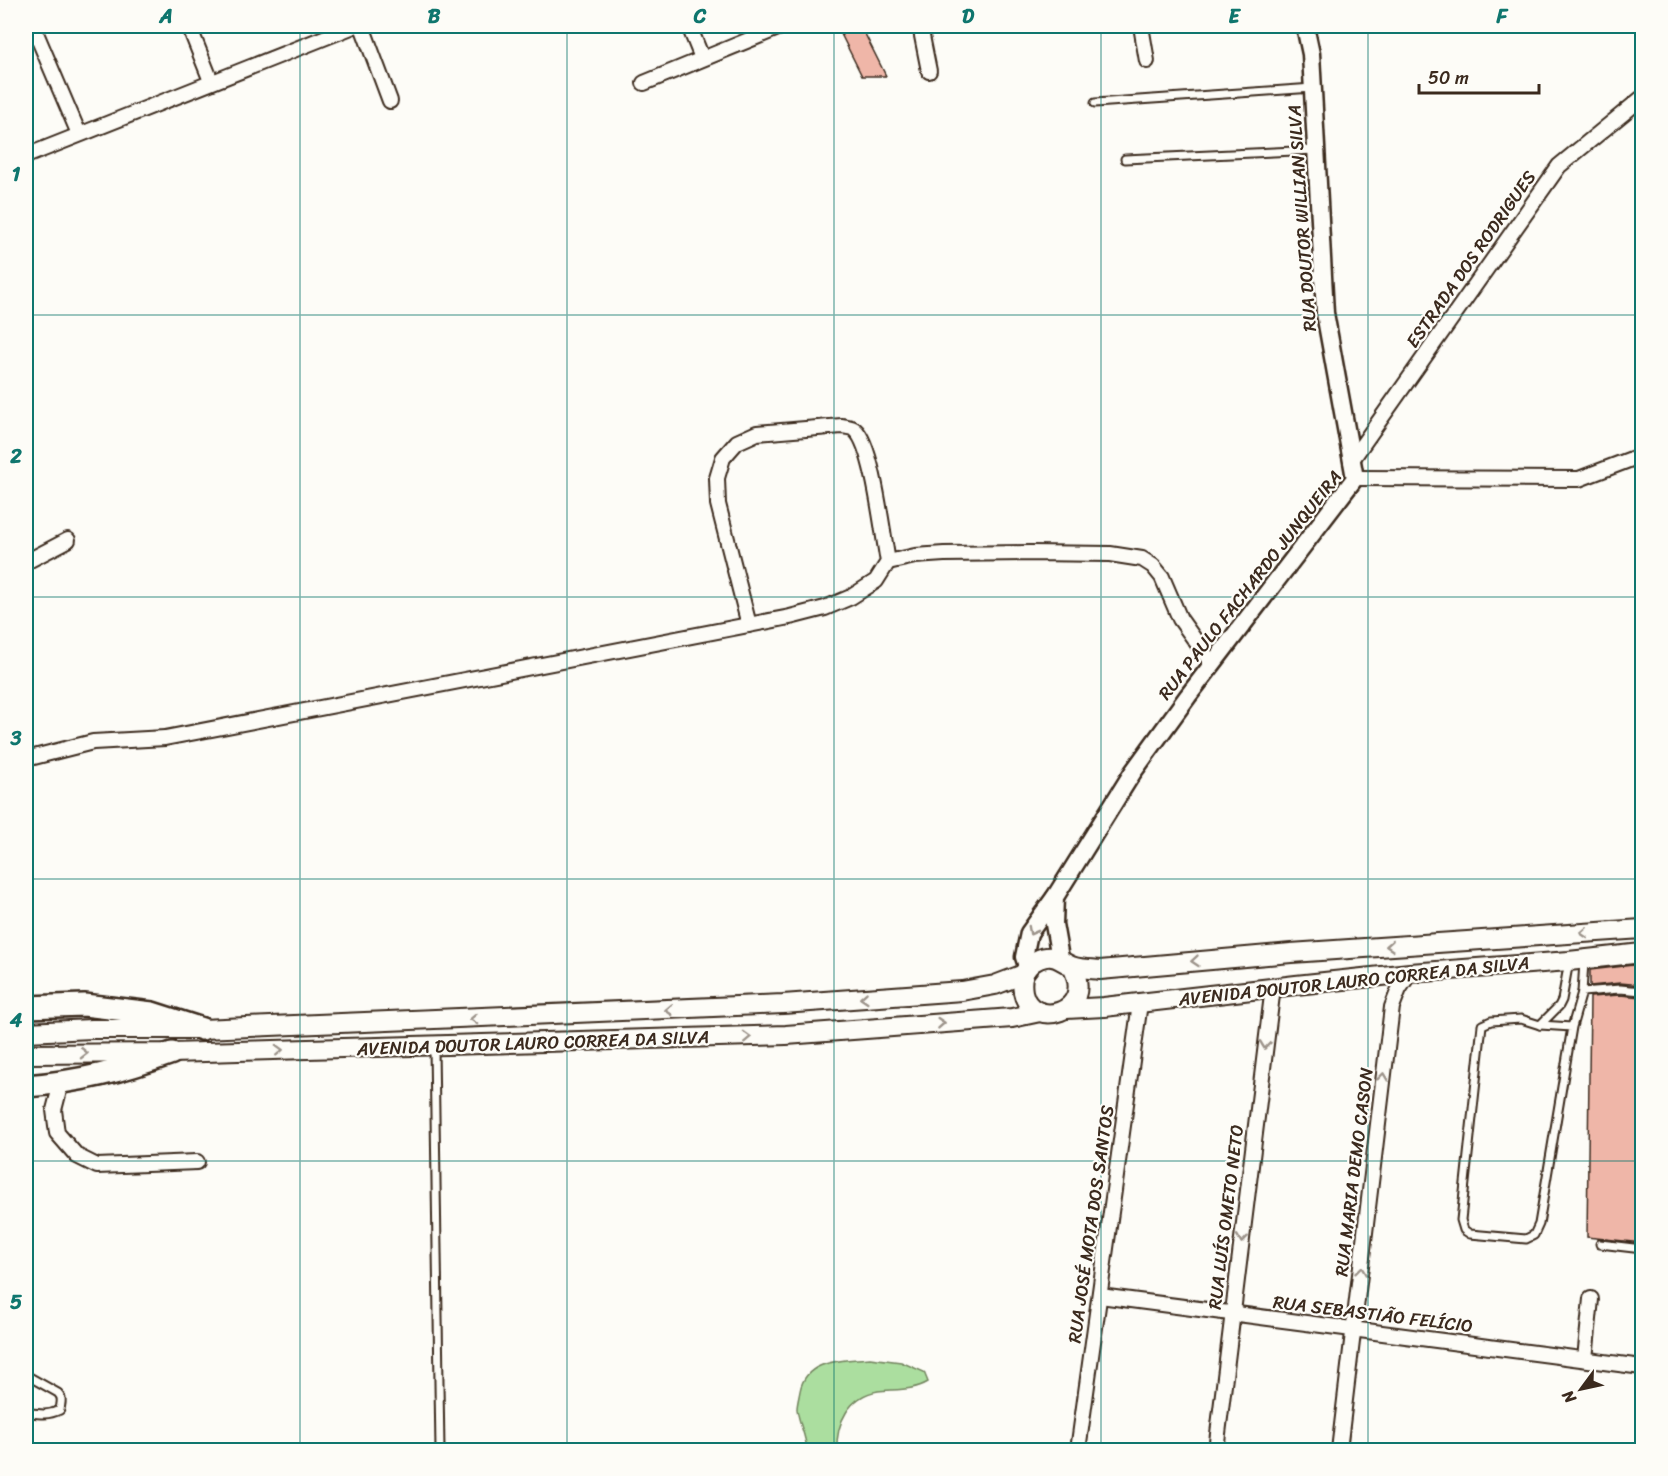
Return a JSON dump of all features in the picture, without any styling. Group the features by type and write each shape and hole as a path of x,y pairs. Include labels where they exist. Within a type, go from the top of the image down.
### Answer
{"main road":[{"name":"AVENIDA DOUTOR LAURO CORREA DA SILVA","path":"1066,962 1100,970 1303,952 1642,929"},
{"name":"AVENIDA DOUTOR LAURO CORREA DA SILVA","path":"1066,1009 1410,973 1577,960 1642,952"},
{"path":"1046,957 1066,962 1078,977 1079,989 1075,1001 1066,1009 1053,1014 1040,1012 1031,1006 1024,996 1022,985 1026,971 1033,963 1046,957"},
{"name":"AVENIDA DOUTOR LAURO CORREA DA SILVA","path":"26,1032 92,1029 202,1029 783,1004 962,991 995,985 1026,971"},
{"path":"26,1007 84,1005 152,1013 202,1029"},
{"name":"AVENIDA DOUTOR LAURO CORREA DA SILVA","path":"26,1054 498,1045 786,1035 1012,1017 1040,1012"},
{"path":"26,1086 61,1083 125,1070 172,1053"}],"street":[{"path":"33,26 79,134"},
{"path":"189,26 211,81"},
{"path":"26,156 354,26"},
{"path":"362,26 390,101"},
{"path":"689,26 702,58"},
{"path":"644,83 783,26"},
{"path":"920,26 929,71"},
{"path":"1141,26 1147,61"},
{"name":"RUA DOUTOR WILLIAN SILVA","path":"1305,26 1311,54 1314,88 1325,313 1354,478"},
{"name":"ESTRADA DOS RODRIGUES","path":"1351,461 1559,166 1642,98"},
{"path":"26,759 93,742 165,738 749,626 802,614 851,597 876,581 888,561 870,465 862,439 854,429 842,426 757,433 737,442 723,458 717,478 718,504 749,626"},
{"name":"RUA PAULO FACHARDO JUNQUEIRA","path":"1026,971 1024,957 1029,933 1055,897 1133,772 1354,478 1579,479 1642,455"},
{"path":"26,562 68,540"},
{"path":"888,561 944,554 1031,553 1110,554 1142,559 1153,566 1162,577 1180,619 1212,664"},
{"path":"1055,897 1054,924 1066,962"},
{"name":"RUA MARIA DEMO CASON","path":"1339,1450 1392,1006 1399,989 1410,973"},
{"name":"RUA LUÍS OMETO NETO","path":"1216,1450 1273,987"},
{"name":"RUA JOSÉ MOTA DOS SANTOS","path":"1078,1450 1140,1003"},
{"path":"61,1083 54,1110 57,1133 77,1156 97,1166 197,1162"},
{"name":"RUA SEBASTIÃO FELÍCIO","path":"1100,1296 1642,1366"},
{"path":"1585,1359 1591,1299"}],"lane":[{"path":"1095,103 1314,88"},
{"path":"1125,159 1317,150"},
{"path":"1572,1027 1540,1024 1521,1019 1491,1021 1482,1025 1461,1220 1464,1230 1470,1234 1526,1239 1534,1235 1539,1224 1572,1027 1582,992 1577,960"},
{"path":"1540,1024 1559,1006 1577,960"},
{"path":"1582,992 1620,989 1642,991"},
{"path":"434,1045 440,1450"},
{"path":"1600,1244 1642,1249"},
{"path":"26,1375 58,1393 61,1403 60,1410 52,1414 26,1412"}],"green space":[{"path":"870,1358 901,1362 924,1372 928,1382 910,1388 878,1391 859,1399 846,1412 842,1421 837,1450 807,1450 797,1409 804,1380 810,1372 828,1363"}],"building":[{"path":"837,26 861,26 886,76 862,76"},
{"path":"1642,964 1642,985 1620,983 1590,986 1590,970"},
{"path":"1620,995 1642,997 1642,1243 1587,1237 1590,997"}]}
